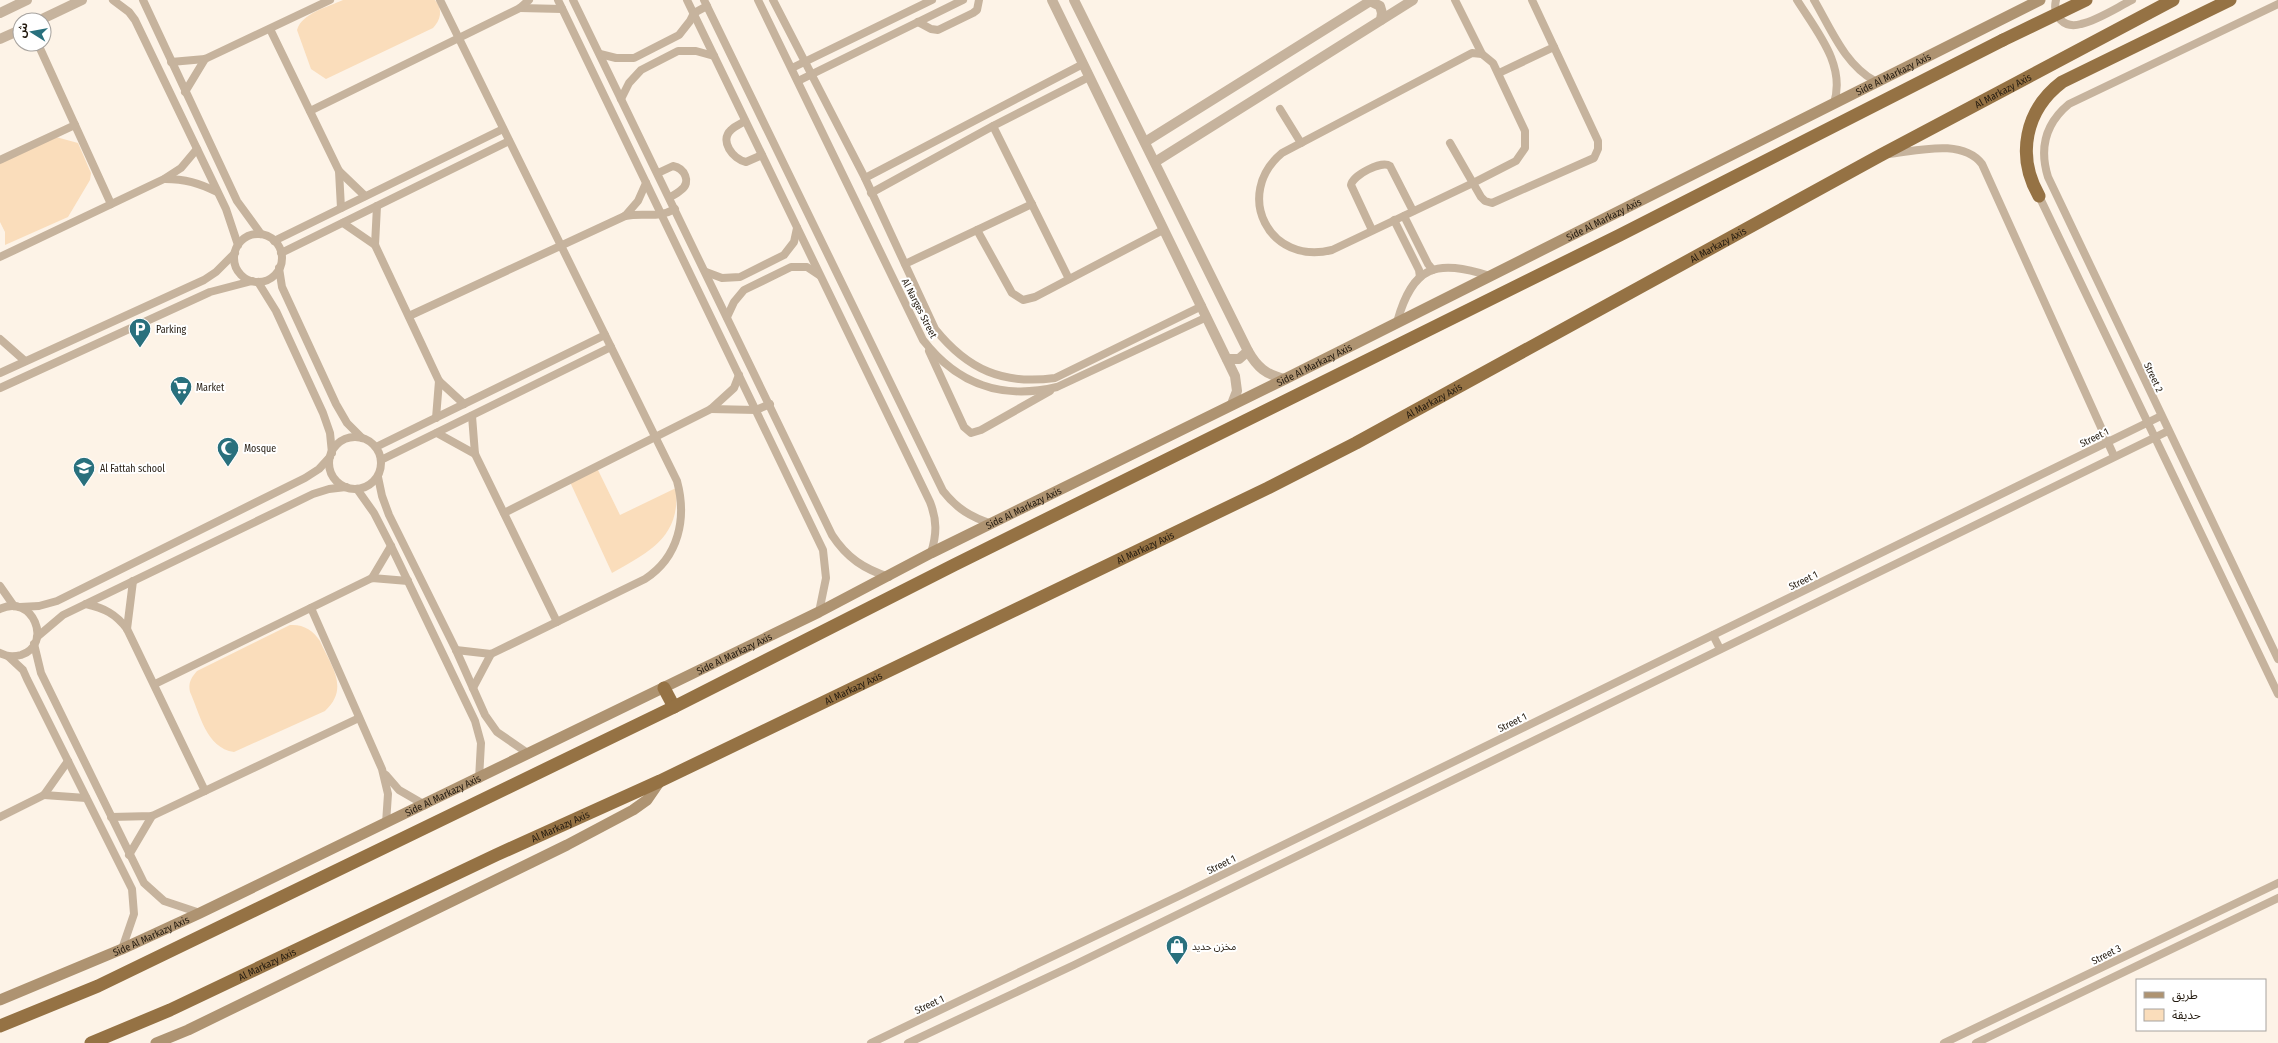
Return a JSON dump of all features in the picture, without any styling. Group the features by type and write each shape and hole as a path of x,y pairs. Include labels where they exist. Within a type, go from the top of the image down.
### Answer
{"highway":[{"path":"0,1026 98,986 674,707 976,554 1620,235 2003,40 2086,0"},
{"name":"Al Markazy Axis","path":"91,1043 170,1010 489,858 660,782 1261,491 1349,446 1881,155 2174,0"},
{"path":"2039,196 2029,177 2025,145 2030,124 2046,96 2062,82 2230,0"},
{"path":"664,688 674,707"}],"main road":[{"name":"Side Al Markazy Axis","path":"0,1000 122,949 479,779 819,612 889,577 931,553 1284,379 1875,81 2040,0"},
{"path":"156,1043 188,1030 580,838 640,805 652,794 660,782"}],"street":[{"path":"0,13 27,0"},
{"path":"52,14 82,0"},
{"path":"113,0 129,12 135,20 226,209 238,245"},
{"path":"143,0 237,201 261,234 274,241 281,253 279,268 285,293 336,404 347,422 362,438 376,447 381,460 378,476 387,510 456,650 485,715 497,732 529,754"},
{"path":"171,62 205,59 330,0"},
{"path":"440,0 677,481 681,496 682,519 675,543 658,570 645,579 491,654 456,650"},
{"path":"310,110 520,8 529,0"},
{"path":"558,0 823,550 826,578 819,612"},
{"path":"573,0 838,543 869,570 889,577"},
{"path":"687,0 933,508 937,528 931,553"},
{"name":"Al Narges Street","path":"758,0 923,340 946,365 974,383 990,388 1012,392 1041,391 1057,387 1207,317"},
{"name":"Al Narges Street","path":"773,0 810,75 865,178 935,329 948,345 962,358 997,376 1016,380 1036,381 1055,378 1202,306"},
{"path":"792,68 932,0"},
{"path":"798,81 963,0"},
{"path":"918,22 931,29 938,30 973,13 977,10 980,0"},
{"path":"1052,0 1227,359 1237,383 1236,398 1232,404"},
{"path":"1074,0 1248,351 1256,365 1262,370 1284,379"},
{"path":"1145,142 1371,0 1380,6 1382,13 1381,20"},
{"path":"1155,162 1412,0"},
{"path":"1456,0 1482,54"},
{"path":"1450,143 1483,199 1495,202 1594,158 1598,141 1532,0"},
{"path":"1798,0 1827,50 1838,76 1834,103"},
{"path":"1814,0 1839,43 1856,67 1875,81"},
{"path":"2056,0 2054,8 2059,19 2067,24 2080,25 2132,0"},
{"path":"600,54 616,58 634,58 679,35 694,13 705,3 943,492 952,503 964,513 992,524"},
{"name":"Street 2","path":"2278,4 2069,104 2054,118 2046,137 2043,153 2046,169 2168,431 2278,659"},
{"path":"520,8 562,9"},
{"path":"270,28 339,171 365,196"},
{"path":"0,39 12,34"},
{"path":"1827,50 1839,43"},
{"path":"1499,73 1554,47"},
{"path":"621,99 629,83 641,70 678,51 696,51 714,56"},
{"path":"42,52 111,204"},
{"path":"1472,53 1482,54 1490,59 1499,73 1525,131 1527,142 1523,153 1516,161 1332,250 1313,253 1291,248 1272,235 1260,210 1261,182 1275,159 1301,143 1463,56 1472,53"},
{"path":"185,92 205,59"},
{"path":"865,178 1083,64"},
{"path":"871,193 993,126 1089,77"},
{"path":"1280,109 1301,143"},
{"path":"745,121 731,130 728,139 729,148 734,156 746,162 762,155"},
{"path":"0,160 75,125"},
{"path":"993,126 1069,279"},
{"path":"274,241 503,128"},
{"path":"281,253 510,141"},
{"path":"1881,155 1955,148 1973,155 1982,164 2114,456"},
{"path":"0,257 164,179 181,168 197,149"},
{"path":"1372,230 1350,185 1356,177 1380,164 1386,163 1390,166 1413,211"},
{"path":"658,172 673,166 682,170 685,174 686,185 682,190 670,197"},
{"path":"339,171 341,208"},
{"path":"164,179 183,179 200,183 217,192"},
{"path":"624,216 638,201 646,183"},
{"path":"2039,196 2146,423 2278,694"},
{"path":"905,264 1032,204"},
{"path":"377,206 375,245 439,381 464,404"},
{"path":"409,316 624,216 643,214 662,216 675,210"},
{"path":"1404,216 1428,264 1433,270"},
{"path":"1394,220 1414,259 1420,276"},
{"path":"344,223 375,245"},
{"path":"706,272 722,278 740,277 784,255 794,242 797,227"},
{"path":"977,230 1012,293 1017,298 1029,300 1163,230"},
{"path":"0,373 204,280 216,272 235,253 238,245 248,236 261,234"},
{"path":"235,253 237,268 243,276 255,281 276,311 323,414 330,433 331,472 340,484 357,489 365,487 378,476"},
{"path":"727,318 734,302 744,290 791,267 807,268 820,275"},
{"path":"1397,322 1406,293 1420,276 1433,270 1454,267 1490,276"},
{"path":"0,388 210,292 270,278 279,268"},
{"path":"376,447 605,335"},
{"path":"0,339 25,361"},
{"path":"923,340 964,427 971,433 981,430 1057,387"},
{"path":"381,460 611,347"},
{"path":"1227,359 1239,359 1248,351"},
{"path":"504,513 711,408 734,388 739,375"},
{"path":"436,418 439,381"},
{"path":"711,408 756,410 770,404"},
{"path":"472,416 475,454 557,622"},
{"name":"Street 1","path":"871,1043 1283,845 2161,416"},
{"path":"908,1043 1939,544 2114,456 2168,431"},
{"path":"437,433 475,454"},
{"path":"0,609 17,606 39,606 57,601 304,478 319,469 341,442 355,437 362,438"},
{"path":"4,655 23,654 56,620 86,604 313,494 329,489 346,487"},
{"path":"357,489 374,513 391,546 479,733 481,743 479,779"},
{"path":"372,578 391,546"},
{"path":"155,684 372,578 408,581"},
{"path":"127,629 133,581"},
{"path":"0,586 17,606 26,610 35,619 36,640 41,673 144,883 157,896 173,904 200,912"},
{"path":"86,604 100,607 112,612 127,629 155,684 205,791"},
{"path":"311,608 382,769 388,794 386,823"},
{"path":"1713,635 1720,649"},
{"path":"473,688 491,654"},
{"path":"4,655 25,674 132,889 134,914 122,949"},
{"path":"111,816 152,816 359,718"},
{"path":"0,817 44,795 68,761"},
{"path":"382,769 399,790 425,804"},
{"path":"44,795 86,798"},
{"path":"129,855 152,816"},
{"path":"1283,845 1289,858"},
{"name":"Street 3","path":"1944,1043 2278,883"},
{"path":"1976,1043 2278,898"}],"green space":[{"path":"343,0 435,0 438,3 440,14 438,22 433,28 326,79 311,69 297,30 304,19 316,11"},
{"path":"56,137 78,143 91,173 90,180 68,217 5,245 5,232 0,222 0,160"},
{"path":"597,468 620,515 676,488 676,505 673,519 668,531 650,550 612,573 570,482"},
{"path":"290,625 307,628 320,641 336,677 336,694 332,702 325,711 234,752 224,749 210,737 205,729 190,692 189,686 192,678 197,671"}],"place":[{"name":"Parking","path":"140,348"},
{"name":"Market","path":"181,406"},
{"name":"Mosque","path":"228,468"},
{"name":"Al Fattah school","path":"84,488"},
{"name":"مخزن حديد","path":"1177,966"}]}
